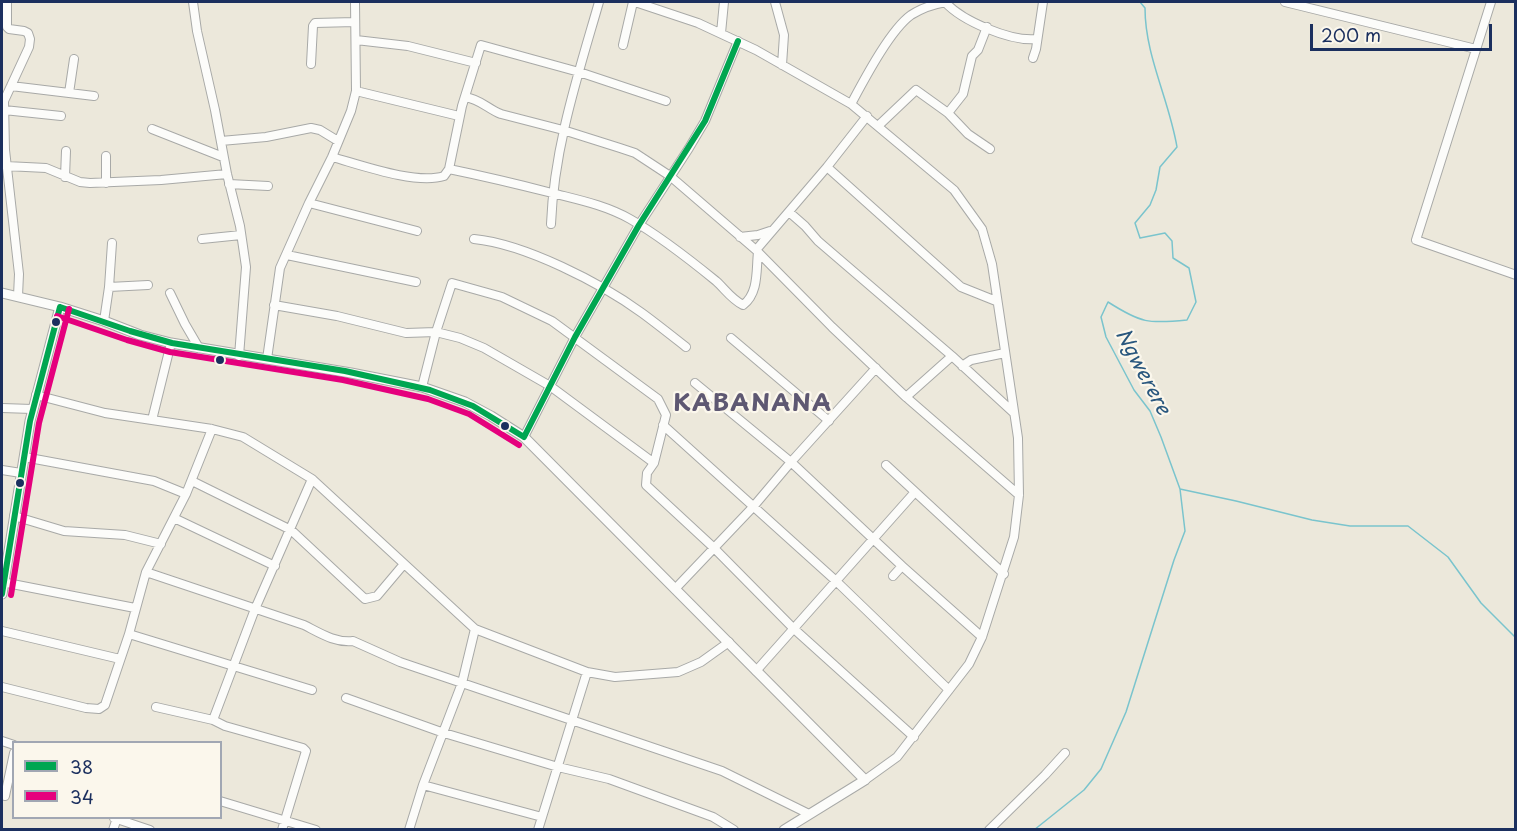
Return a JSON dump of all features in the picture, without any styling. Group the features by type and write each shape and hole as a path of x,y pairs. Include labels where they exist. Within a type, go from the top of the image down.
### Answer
{"street":[{"path":"7,2 7,27 28,33 30,39 29,47 4,101 6,166 19,274 18,296"},
{"path":"194,2 197,31 246,267 239,356"},
{"path":"267,359 280,268 332,157 351,111 356,91 355,2"},
{"path":"551,224 552,193 563,130 599,2"},
{"path":"623,45 634,2 646,3 738,41 851,104 954,190 982,229 989,255 1018,438 1019,495 1014,537 982,638 969,664 897,757 865,780 784,830"},
{"path":"721,33 724,2"},
{"path":"775,2 784,35 782,65"},
{"path":"851,104 886,44 910,16 934,4 945,2 954,11 1020,40 1037,39"},
{"path":"1033,58 1042,2"},
{"path":"1285,2 1476,49"},
{"path":"1491,2 1416,240 1515,275"},
{"path":"311,64 315,23 356,22"},
{"path":"948,113 963,94 972,56 978,50 987,27"},
{"path":"356,40 408,46 476,63"},
{"path":"524,437 575,337 639,225 705,120 738,41"},
{"path":"332,157 379,170 427,179 444,176 448,169 459,116 481,45 579,72 666,101"},
{"path":"69,93 74,59"},
{"path":"11,87 94,96"},
{"path":"878,126 916,90 948,113 968,134 990,149"},
{"path":"356,91 459,116"},
{"path":"465,97 478,100 492,111 501,114 563,130 635,153 670,176 757,251 832,327 906,396 1019,495"},
{"path":"4,110 61,116"},
{"path":"448,169 600,204 639,225 693,262 725,288 732,298 743,305 754,292 757,251 867,116"},
{"path":"221,141 266,137 311,128 320,130 338,141"},
{"path":"153,129 223,157"},
{"path":"65,177 66,151"},
{"path":"106,156 106,183"},
{"path":"6,166 46,168 80,182 106,183 227,174"},
{"path":"827,167 961,287 996,301"},
{"path":"229,184 268,186"},
{"path":"309,203 417,231"},
{"path":"789,212 818,241 1014,412"},
{"path":"740,237 771,231"},
{"path":"202,239 241,235"},
{"path":"474,240 501,245 541,258 603,288 641,312 686,347"},
{"path":"104,321 112,243"},
{"path":"287,255 416,282"},
{"path":"422,387 452,283 502,297 552,321 575,337 658,399 666,415 654,463 647,473 646,485 713,547 793,628 914,737"},
{"path":"109,287 148,285"},
{"path":"2,293 60,307 140,335 171,343 422,387 465,402 491,416 524,437 865,780"},
{"path":"170,293 200,348"},
{"path":"274,305 337,316 406,333 436,332 460,338 484,348 549,386 654,463"},
{"path":"2,594 2,582 32,409 60,307"},
{"path":"731,338 829,421"},
{"path":"153,420 171,343"},
{"path":"962,366 971,360 1005,353"},
{"path":"906,396 951,356"},
{"path":"675,589 753,507 876,368"},
{"path":"695,383 791,462 982,638"},
{"path":"36,395 105,413 212,429 243,437 312,479 475,629 588,672 615,677 678,672 700,662 729,642"},
{"path":"2,408 32,409"},
{"path":"663,425 835,580 949,690"},
{"path":"2,687 86,708 99,709 105,705 129,634 146,572 192,481 212,429"},
{"path":"24,457 154,481 186,494"},
{"path":"886,465 1004,574"},
{"path":"2,470 21,473"},
{"path":"213,720 255,609 312,479"},
{"path":"192,481 291,530 365,599 377,596 404,564"},
{"path":"756,670 915,492"},
{"path":"14,516 64,531 125,535 161,544"},
{"path":"174,518 274,566"},
{"path":"893,576 902,566"},
{"path":"146,572 304,625 329,638 345,642 353,641 400,662 722,771 810,814"},
{"path":"2,582 135,608"},
{"path":"409,830 423,785 462,683 475,629"},
{"path":"2,631 120,659"},
{"path":"129,634 312,690"},
{"path":"538,830 588,672"},
{"path":"346,698 444,733 609,780 713,817 734,830"},
{"path":"156,707 213,720 225,726 291,744 306,751 282,830"},
{"path":"989,830 1065,753"},
{"path":"7,796 12,765"},
{"path":"423,785 542,817"},
{"path":"222,802 316,830"},
{"path":"118,819 150,830"}],"waterway":[{"name":"Ngwerere","path":"1034,830 1084,790 1101,769 1126,712 1185,531 1180,489 1161,437 1150,411 1134,390 1106,337 1101,317 1108,302 1145,320 1154,322 1187,320 1196,302 1189,268 1173,258 1172,241 1165,233 1140,238 1135,223 1150,205 1156,190 1160,167 1177,147 1149,43 1145,8 1140,2"},
{"path":"1180,489 1312,520 1350,526 1408,526 1448,557 1481,603 1516,638"}],"transit line":[{"name":"38","path":"524,437 575,337 639,225 705,121 738,41"},
{"name":"38","path":"60,307 172,343 345,371 430,390 473,406 524,437"},
{"name":"38","path":"2,594 30,421 60,307"},
{"name":"34","path":"11,595 39,423 69,309"},
{"name":"34","path":"57,316 170,352 343,380 428,399 469,414 519,445"}],"district":[{"name":"KABANANA","path":"753,404"}]}
